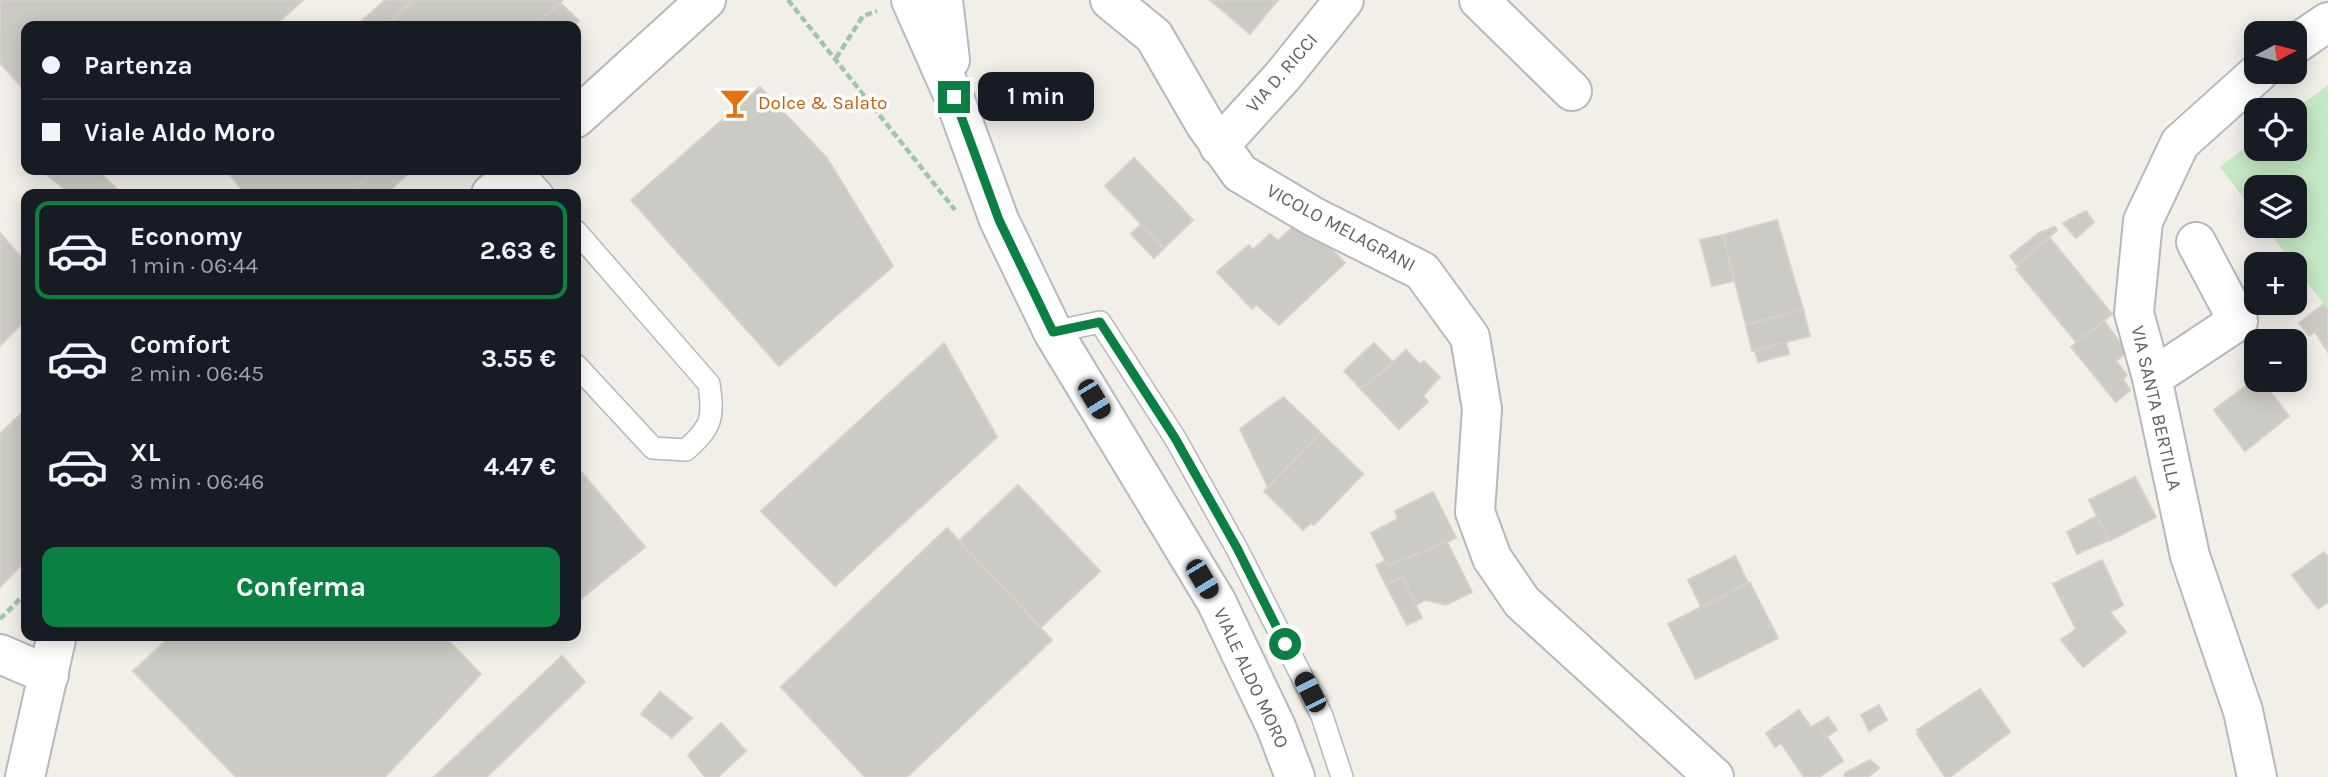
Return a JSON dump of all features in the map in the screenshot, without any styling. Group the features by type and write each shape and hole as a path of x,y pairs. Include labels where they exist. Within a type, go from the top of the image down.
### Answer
{"street":[{"path":"581,113 706,0"},
{"name":"VIALE ALDO MORO","path":"943,0 954,97"},
{"name":"VICOLO MELAGRANI","path":"1110,0 1154,36 1219,145 1240,173 1314,217 1422,271 1470,337 1482,409 1475,512 1492,558 1522,602 1714,777"},
{"name":"VIA D. RICCI","path":"1219,145 1282,77 1344,0"},
{"path":"1479,0 1572,91"},
{"name":"VIALE ALDO MORO","path":"898,4 954,97 999,220 1053,332 1216,601 1276,727 1295,777"},
{"path":"2307,36 2328,22"},
{"name":"VIA SANTA BERTILLA","path":"2246,84 2180,143 2143,221 2134,313 2152,379 2190,556 2243,711 2257,777"},
{"path":"497,189 514,175"},
{"path":"2152,379 2238,321 2196,242"},
{"path":"25,777 56,641"},
{"path":"0,654 50,676"}],"lane":[{"path":"525,175 539,189"},
{"path":"581,237 709,384 712,406 707,431 687,450 653,448 581,370"},
{"path":"1053,332 1100,322 1175,438 1237,548 1321,716 1342,777"}],"path":[{"path":"836,58 863,16 898,4"},
{"path":"0,619 21,598"}],"green space":[{"path":"2328,85 2328,310 2307,282 2307,252 2284,252 2274,238 2307,238 2307,175 2244,175 2244,198 2220,167 2244,148 2244,161 2307,161 2307,100"}],"building":[{"path":"0,0 303,0 280,21 21,21 21,86 0,63"},
{"path":"385,0 414,0 391,21 362,21"},
{"path":"414,0 563,0 540,21 391,21"},
{"path":"1210,0 1278,0 1250,34"},
{"path":"560,3 579,21 540,21"},
{"path":"760,87 827,158 893,266 779,366 631,200"},
{"path":"1134,158 1193,220 1164,248 1105,186"},
{"path":"47,175 102,175 117,189 65,189"},
{"path":"230,175 369,175 354,189 242,189"},
{"path":"369,175 407,175 391,189 354,189"},
{"path":"2086,211 2094,222 2076,238 2063,223"},
{"path":"1777,220 1803,309 1746,325 1723,235"},
{"path":"1141,224 1164,248 1154,258 1131,234"},
{"path":"1295,225 1310,240 1317,234 1345,263 1279,325 1257,305 1252,309 1217,272 1249,245 1253,250 1270,234 1278,241"},
{"path":"2055,227 2057,230 2017,265 2010,256 2039,233"},
{"path":"0,233 21,257 21,324 0,346"},
{"path":"1723,235 1734,281 1712,286 1700,240"},
{"path":"2049,237 2112,314 2077,343 2016,269 2019,267 2017,265"},
{"path":"2324,304 2328,310 2328,352 2315,332 2309,336 2307,329 2299,323"},
{"path":"1803,309 1810,336 1752,351 1746,325"},
{"path":"2104,321 2127,352 2116,361 2127,375 2123,379 2130,390 2116,402 2071,347"},
{"path":"1786,342 1789,354 1758,362 1755,351"},
{"path":"944,343 997,437 835,586 761,511"},
{"path":"1374,343 1393,362 1361,389 1344,371"},
{"path":"1406,350 1420,364 1424,361 1440,377 1423,396 1428,402 1399,429 1361,389"},
{"path":"2244,387 2244,392 2270,392 2289,416 2245,451 2214,410"},
{"path":"1283,397 1321,433 1268,487 1240,429"},
{"path":"21,414 21,565 0,587 0,434"},
{"path":"1321,433 1363,474 1314,525 1311,523 1303,530 1264,491"},
{"path":"581,472 645,547 581,599"},
{"path":"2135,477 2156,517 2109,541 2089,500"},
{"path":"1018,485 1100,571 1041,627 959,541"},
{"path":"1433,492 1456,538 1388,566 1371,533 1398,519 1395,511"},
{"path":"2097,516 2109,540 2077,554 2067,532"},
{"path":"947,528 1052,640 907,777 865,777 781,687"},
{"path":"1447,542 1472,592 1446,605 1425,600 1416,605 1402,577 1386,585 1376,565 1385,561 1388,566"},
{"path":"2324,552 2328,557 2328,602 2318,609 2292,575"},
{"path":"1735,556 1748,583 1701,607 1688,580"},
{"path":"2102,560 2123,605 2110,612 2126,632 2083,667 2061,640 2076,629 2053,584"},
{"path":"1402,577 1422,618 1407,625 1386,585"},
{"path":"1748,583 1778,638 1696,679 1668,624"},
{"path":"166,641 449,641 481,674 385,777 236,777 133,671"},
{"path":"562,656 585,682 487,777 434,777"},
{"path":"1980,689 2010,732 1950,777 1945,777 1917,730"},
{"path":"660,692 692,718 672,738 641,714"},
{"path":"1879,705 1887,720 1869,731 1861,715"},
{"path":"1799,710 1811,727 1818,723 1843,761 1819,777 1804,777 1781,743 1775,747 1766,733"},
{"path":"1828,717 1837,730 1826,737 1818,723"},
{"path":"721,723 746,751 718,777 705,777 688,755"},
{"path":"1870,760 1879,768 1868,777 1844,777 1845,773"}],"place":[{"name":"Dolce & Salato","path":"735,103"}],"route":[{"path":"954,97 999,220 1053,332 1100,322 1175,438 1237,548 1285,644"}]}
